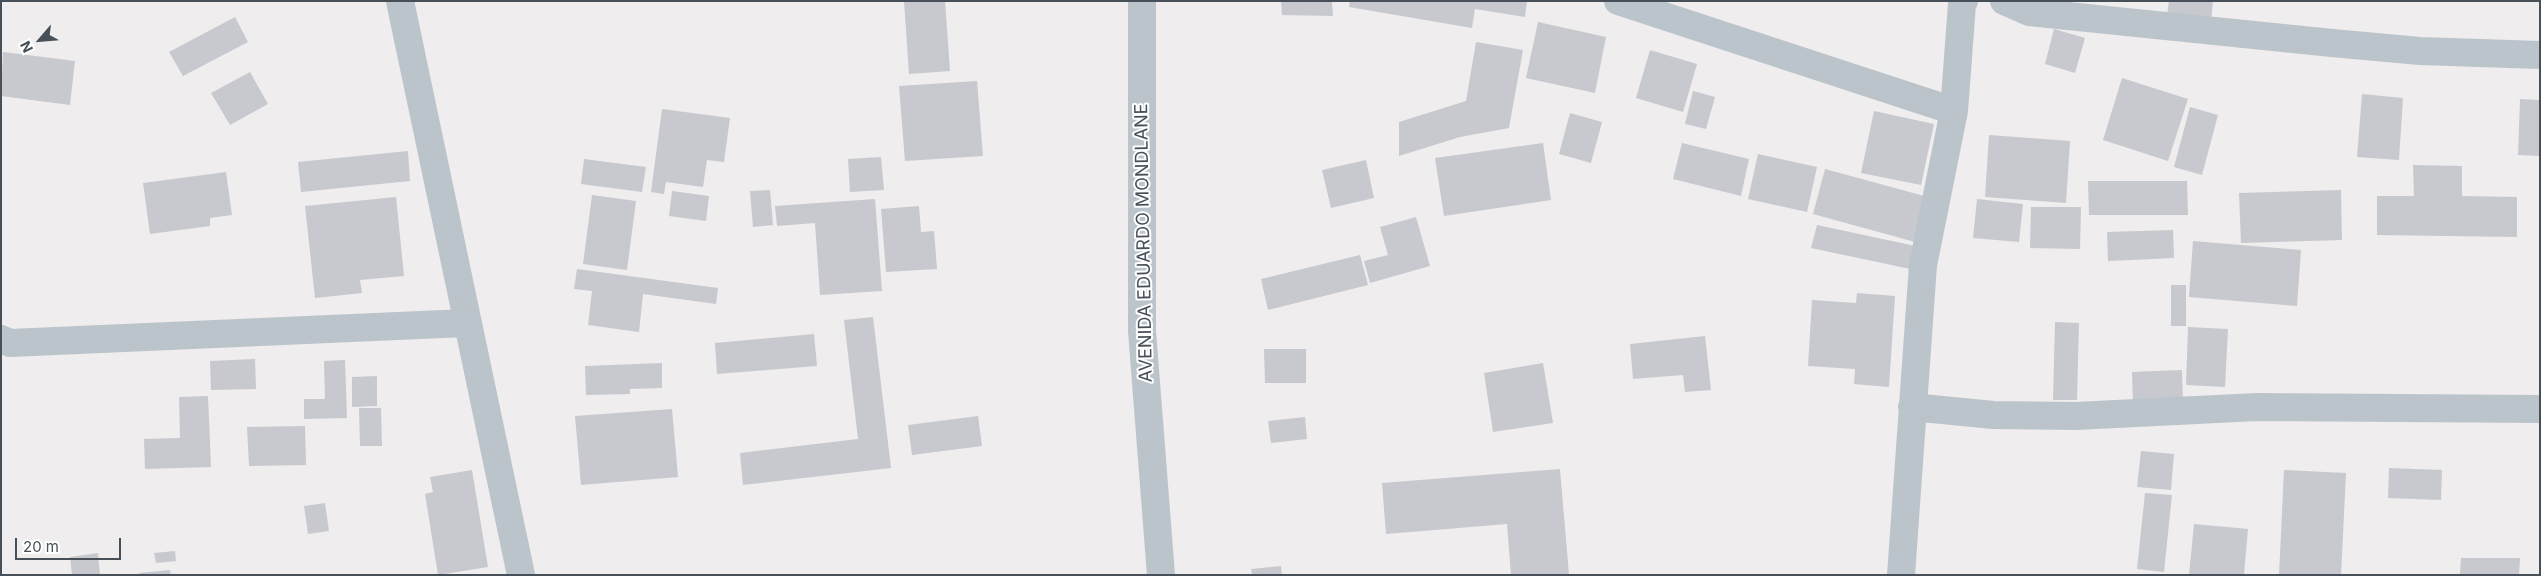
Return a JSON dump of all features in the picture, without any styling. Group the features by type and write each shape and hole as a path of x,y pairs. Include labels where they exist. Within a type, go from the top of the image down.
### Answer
{"street":[{"path":"400,1 466,323 521,575"},
{"name":"AVENIDA EDUARDO MONDLANE","path":"1142,1 1142,331 1161,575"},
{"path":"1618,1 1954,111"},
{"path":"1901,575 1923,265 1954,111 1962,4 1964,1"},
{"path":"2004,1 2029,12 2332,44 2420,51 2540,55"},
{"path":"1,338 10,343 466,323"},
{"path":"1912,407 1993,415 2076,416 2257,407 2540,409"}],"building":[{"path":"904,1 945,1 950,71 909,74"},
{"path":"1281,1 1332,1 1333,16 1282,15"},
{"path":"1350,1 1527,1 1525,17 1475,9 1472,28 1349,7"},
{"path":"2169,1 2213,1 2211,22 2167,15"},
{"path":"235,17 248,42 183,76 169,52"},
{"path":"1538,22 1606,37 1595,93 1526,78"},
{"path":"2054,29 2085,38 2075,73 2045,64"},
{"path":"1476,42 1523,50 1509,128 1460,137 1399,156 1399,122 1466,101"},
{"path":"1650,50 1697,64 1683,112 1636,98"},
{"path":"3,52 75,61 70,105 1,96"},
{"path":"250,72 268,104 230,125 211,93"},
{"path":"2122,78 2188,99 2168,161 2103,140"},
{"path":"977,81 983,156 905,161 899,86"},
{"path":"1693,91 1715,97 1706,129 1685,124"},
{"path":"2362,94 2403,98 2399,160 2357,157"},
{"path":"2520,99 2540,100 2540,156 2518,155"},
{"path":"2190,107 2218,115 2202,175 2174,167"},
{"path":"662,109 730,118 724,162 707,160 703,187 666,182 664,194 651,192"},
{"path":"1874,111 1934,124 1921,185 1861,173"},
{"path":"1570,113 1602,122 1591,163 1559,154"},
{"path":"1989,135 2070,141 2066,203 1985,197"},
{"path":"1543,143 1551,200 1444,216 1435,158"},
{"path":"1682,143 1749,159 1741,196 1673,179"},
{"path":"408,151 410,181 301,192 298,162"},
{"path":"1758,154 1817,167 1807,212 1748,199"},
{"path":"881,157 884,190 850,192 848,159"},
{"path":"584,159 646,167 642,192 581,184"},
{"path":"1366,160 1374,198 1331,208 1322,170"},
{"path":"2413,165 2462,166 2462,196 2517,197 2517,237 2377,235 2377,196 2414,196"},
{"path":"1825,169 1928,197 1915,242 1813,214"},
{"path":"226,172 232,215 210,218 210,226 150,234 143,183"},
{"path":"2088,181 2187,181 2188,215 2089,215"},
{"path":"770,190 773,225 753,227 750,191"},
{"path":"2341,190 2342,240 2241,243 2239,193"},
{"path":"672,191 709,196 706,221 669,216"},
{"path":"592,195 636,201 627,270 583,264"},
{"path":"396,197 404,276 360,280 362,293 315,298 305,206"},
{"path":"875,199 882,291 820,295 815,223 777,226 775,206"},
{"path":"1977,199 2023,204 2019,242 1973,238"},
{"path":"919,206 921,232 934,231 937,269 886,272 881,209"},
{"path":"2031,207 2081,207 2080,249 2030,248"},
{"path":"1416,217 1430,266 1370,283 1364,261 1388,255 1380,227"},
{"path":"1817,225 1920,247 1915,270 1811,248"},
{"path":"2173,230 2174,258 2108,261 2107,232"},
{"path":"2193,241 2301,250 2297,306 2189,297"},
{"path":"1360,255 1368,285 1268,310 1261,279"},
{"path":"577,269 718,288 716,304 643,294 639,332 588,325 592,291 574,289"},
{"path":"2171,285 2186,285 2186,326 2171,326"},
{"path":"1857,293 1895,296 1889,387 1854,384 1855,369 1808,366 1812,300 1856,303"},
{"path":"873,317 891,468 743,485 740,453 858,439 844,320"},
{"path":"2055,322 2079,323 2077,400 2053,400"},
{"path":"2188,327 2228,329 2225,387 2186,385"},
{"path":"814,334 817,366 717,374 715,343"},
{"path":"1705,336 1711,390 1685,392 1683,375 1633,379 1630,344"},
{"path":"1264,349 1306,349 1306,383 1265,383"},
{"path":"255,359 256,389 211,390 210,361"},
{"path":"345,360 347,418 304,419 304,399 325,399 324,361"},
{"path":"662,363 662,388 630,389 630,394 586,395 585,366"},
{"path":"1543,363 1553,423 1493,432 1484,373"},
{"path":"2182,370 2183,403 2133,404 2132,372"},
{"path":"377,376 377,406 352,407 352,377"},
{"path":"208,396 211,467 145,469 144,439 180,438 179,397"},
{"path":"359,408 381,408 382,446 360,446"},
{"path":"672,409 678,477 581,485 575,416"},
{"path":"978,416 982,446 912,455 908,425"},
{"path":"1305,417 1307,439 1271,443 1268,421"},
{"path":"305,426 306,465 249,466 247,427"},
{"path":"2141,451 2174,454 2171,490 2137,487"},
{"path":"2389,468 2442,470 2441,500 2388,498"},
{"path":"1560,469 1569,575 1511,575 1507,524 1386,534 1382,483"},
{"path":"472,470 488,567 438,575 425,494 433,492 430,477"},
{"path":"2284,470 2346,473 2341,575 2279,575"},
{"path":"2145,493 2172,495 2164,572 2137,569"},
{"path":"325,503 329,531 308,534 304,506"},
{"path":"2194,524 2248,529 2244,575 2189,575"},
{"path":"175,551 176,561 156,563 154,553"},
{"path":"98,553 100,575 72,575 70,557"},
{"path":"2461,558 2520,558 2519,575 2460,575"},
{"path":"1281,566 1282,575 1252,575 1251,569"},
{"path":"170,570 171,575 140,575 139,573"}]}
